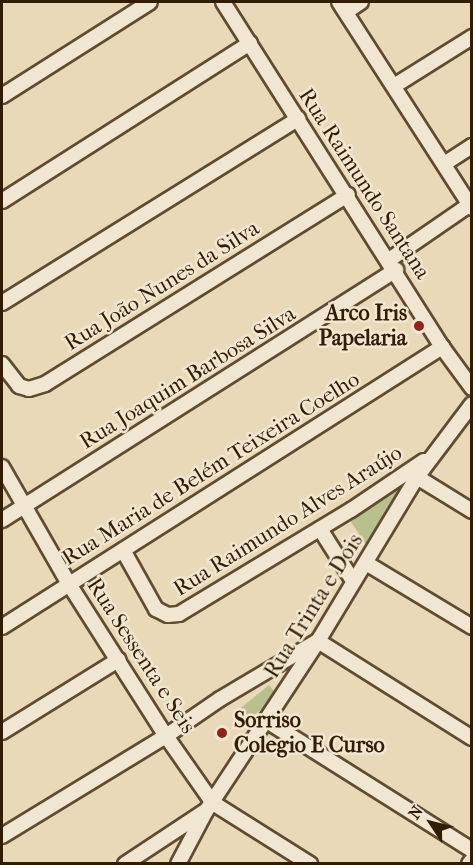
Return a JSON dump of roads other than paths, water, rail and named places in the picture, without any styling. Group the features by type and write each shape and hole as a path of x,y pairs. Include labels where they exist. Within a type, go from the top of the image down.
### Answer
{"street":[{"path":"2,96 150,2"},
{"name":"Rua Raimundo Santana","path":"223,2 348,195 442,347 471,388"},
{"path":"362,2 342,7 470,207"},
{"path":"394,86 471,37"},
{"path":"2,201 250,43"},
{"path":"2,303 298,119"},
{"path":"444,164 471,146"},
{"name":"Rua João Nunes da Silva","path":"2,364 19,386 29,389 45,384 348,195"},
{"name":"Rua Joaquim Barbosa Silva","path":"2,520 392,265 470,207"},
{"name":"Rua Maria de Belém Teixeira Coelho","path":"2,627 442,347"},
{"name":"Rua Trinta e Dois","path":"177,864 209,807 267,722 417,477 471,404"},
{"name":"Rua Raimundo Alves Araújo","path":"123,550 156,609 173,615 186,610 320,529 435,453"},
{"name":"Rua Sessenta e Seis","path":"2,467 69,584 209,807"},
{"path":"417,477 471,512"},
{"path":"320,529 353,581"},
{"path":"366,563 471,627"},
{"path":"2,836 166,736 220,699 318,641 471,738"},
{"path":"2,732 118,660"},
{"path":"267,722 471,850"},
{"path":"125,864 209,807 310,864"}],"place":[{"name":"Arco Iris Papelaria","path":"419,326"},
{"name":"Sorriso Colegio E Curso","path":"222,733"}]}
